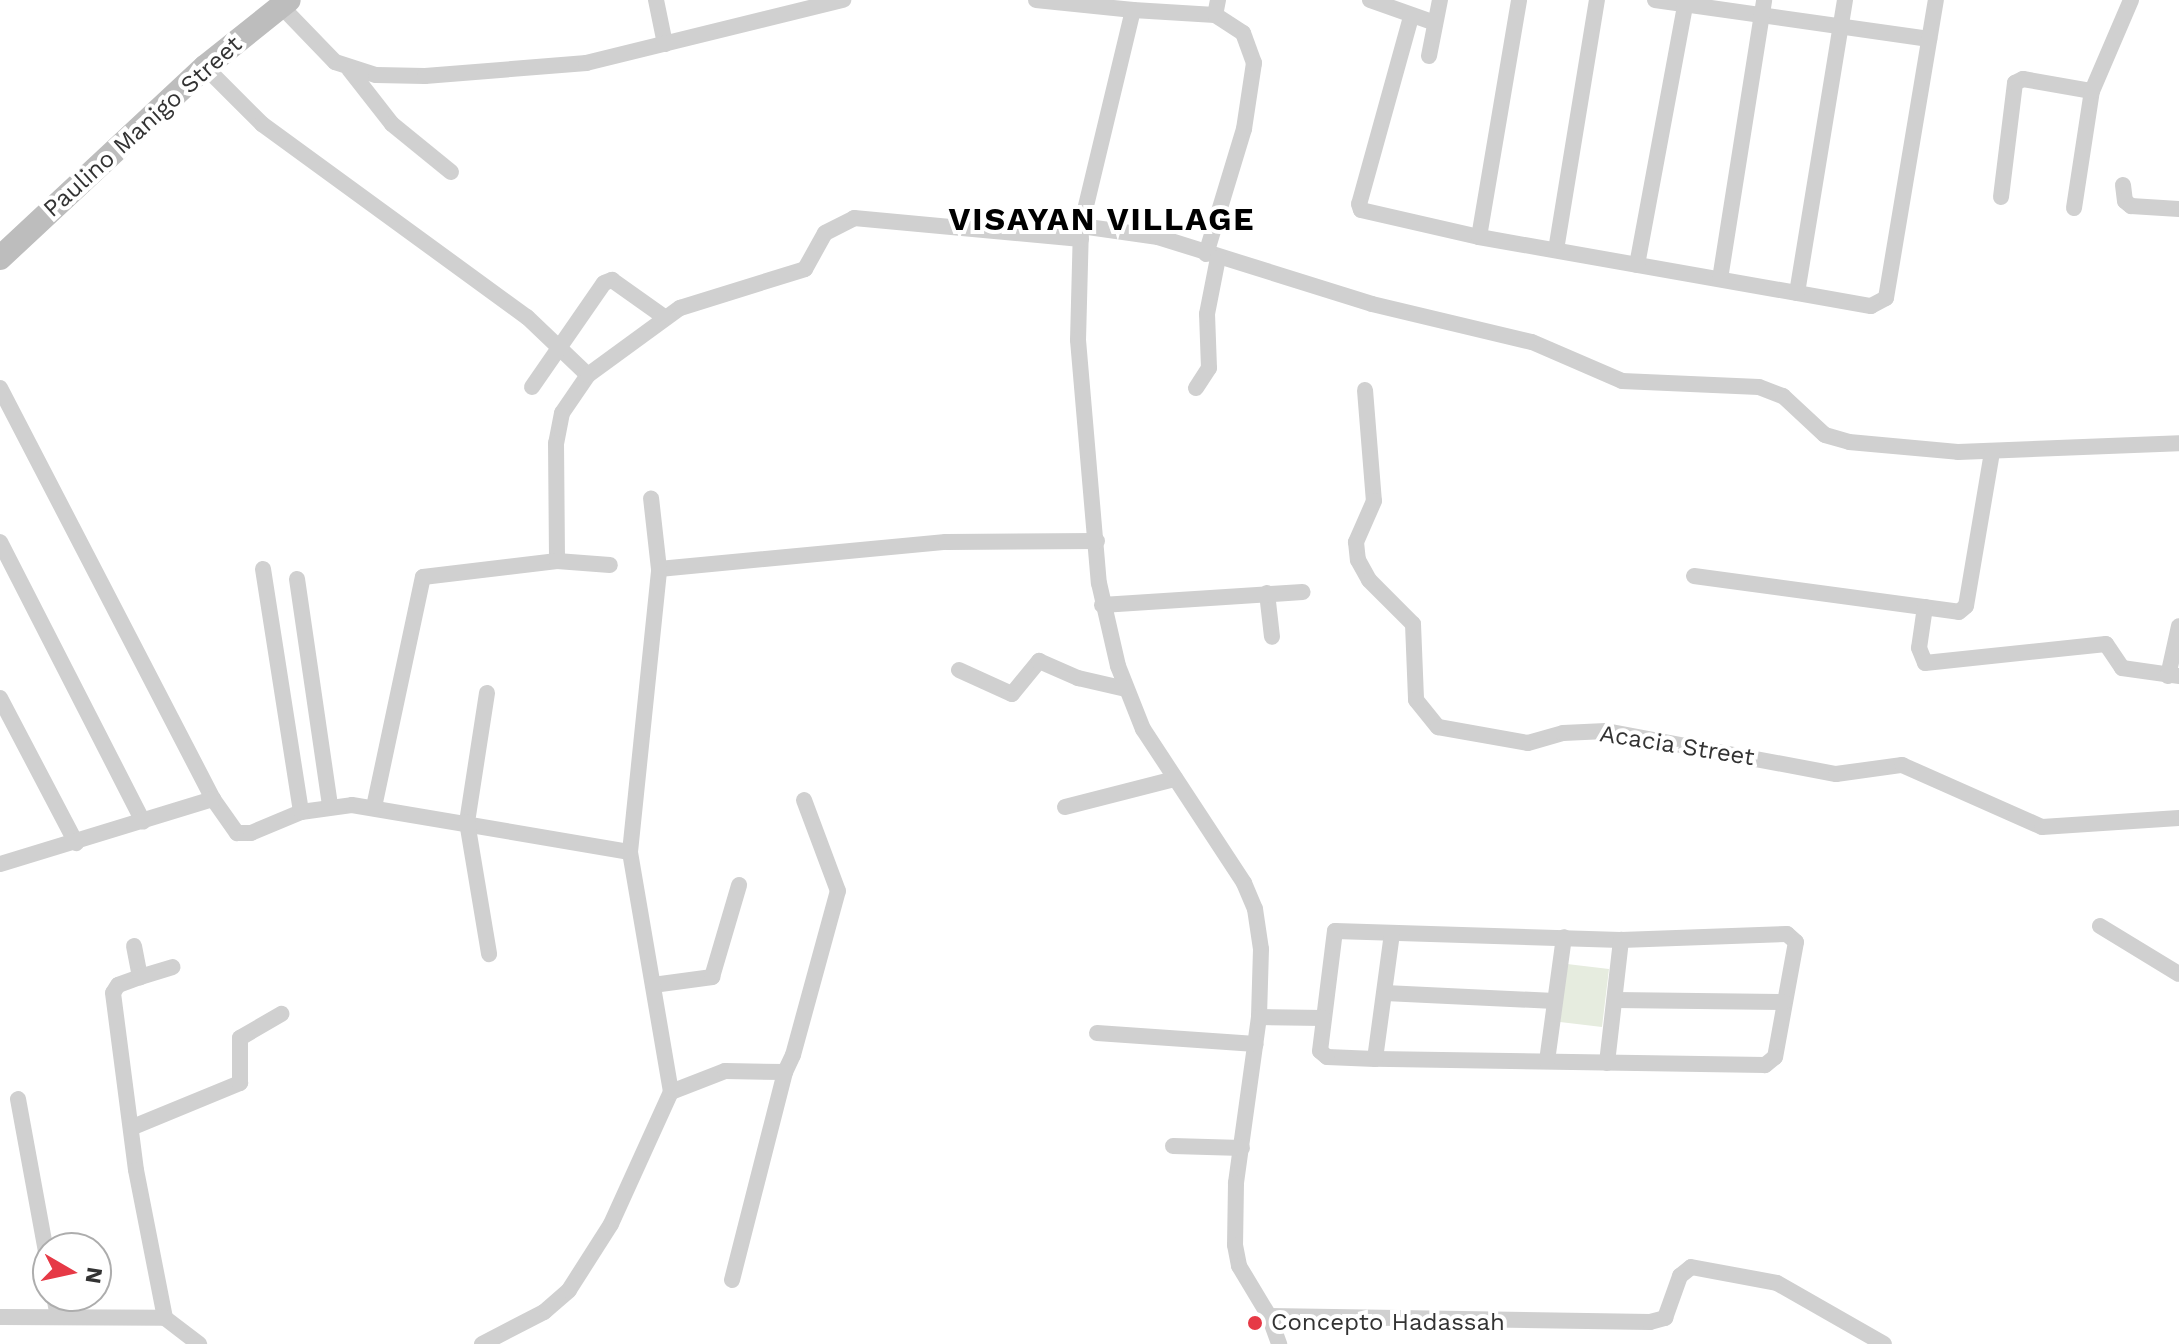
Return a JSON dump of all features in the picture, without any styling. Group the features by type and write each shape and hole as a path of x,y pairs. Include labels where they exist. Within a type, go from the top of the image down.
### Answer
{"street":[{"path":"656,0 665,44"},
{"path":"348,68 376,75 481,74 586,63 843,0"},
{"path":"1036,0 1133,10 1216,8 1243,33 1254,63 1244,129 1212,256 1207,314 1209,368 1196,388"},
{"path":"1370,0 1435,23"},
{"path":"1429,56 1440,0"},
{"path":"1479,237 1519,0"},
{"path":"1556,250 1597,0"},
{"path":"1655,0 1763,8 1841,27 1929,39"},
{"path":"1797,293 1845,0"},
{"path":"1411,17 1359,204 1365,212 1479,237 1871,306 1886,298 1936,0"},
{"path":"2074,208 2092,91 2131,0"},
{"path":"285,3 322,51 348,68 392,124 451,172"},
{"name":"Paulino Manigo Street","path":"0,258 205,67 285,3"},
{"path":"1637,265 1686,3"},
{"path":"1720,279 1763,8"},
{"path":"1133,10 1081,232 1078,340 1102,605 1126,689 1143,729 1244,883 1255,909 1261,949 1259,1017 1235,1217 1239,1266 1269,1316 1279,1344"},
{"path":"205,67 262,124 560,345 588,375"},
{"path":"2001,197 2015,83 2023,79 2092,91"},
{"path":"2123,185 2131,206 2179,209"},
{"path":"557,561 556,443 562,413 588,375 664,317 730,289 805,269 825,233 854,218 1158,237 1372,304 1532,342 1622,381 1759,387 1783,396 1825,435 1838,439 1992,452 2179,443"},
{"path":"532,387 604,283 612,280 664,317"},
{"path":"0,388 213,799 240,834 301,812 330,806 374,807 630,852"},
{"name":"Acacia Street","path":"1365,390 1374,501 1356,542 1358,560 1369,580 1413,624 1416,700 1438,727 1528,743 1563,733 1606,731 1836,774 1902,765 2042,827 2179,818"},
{"path":"1694,576 1959,612 1966,606 1992,452"},
{"path":"482,1344 544,1312 569,1290 611,1224 671,1092 630,852 659,569 651,498"},
{"path":"659,569 946,542 1097,541"},
{"path":"0,542 143,822"},
{"path":"374,807 423,577 557,561 610,565"},
{"path":"263,569 301,812"},
{"path":"297,579 330,806"},
{"path":"1102,605 1303,592"},
{"path":"1267,593 1272,637"},
{"path":"1925,607 1919,648 1925,663 2106,644 2122,668 2174,676 2179,626"},
{"path":"959,670 1012,694 1039,661 1078,678 1126,689"},
{"path":"487,693 467,822 489,954"},
{"path":"0,698 76,843"},
{"path":"1065,807 1175,779"},
{"path":"2,857 76,843 213,799"},
{"path":"732,1280 785,1072 837,897 804,800"},
{"path":"653,985 712,977 739,885"},
{"path":"2100,926 2179,974"},
{"path":"1335,931 1392,934 1621,940 1792,935 1796,942 1775,1057 1765,1065 1375,1059 1322,1054 1323,1018 1335,931"},
{"path":"1375,1059 1392,934"},
{"path":"1547,1061 1564,937"},
{"path":"1607,1063 1621,940"},
{"path":"134,946 140,977"},
{"path":"165,1318 113,993 116,986 173,967"},
{"path":"1385,993 1555,1001"},
{"path":"1615,1000 1784,1002"},
{"path":"133,1127 240,1083 240,1038 281,1014"},
{"path":"1259,1017 1323,1018"},
{"path":"1097,1033 1256,1044"},
{"path":"671,1092 725,1071 785,1072"},
{"path":"18,1099 42,1232"},
{"path":"1173,1146 1242,1148"},
{"path":"1269,1316 1650,1322 1665,1318 1680,1276 1691,1267 1777,1283 1884,1344"},
{"path":"57,1312 58,1317"},
{"path":"0,1317 165,1318 199,1344"}],"shaded area":[{"path":"1567,964 1609,969 1602,1027 1560,1022"}],"place":[{"name":"Concepto Hadassah","path":"1255,1323"}],"district":[{"name":"VISAYAN VILLAGE","path":"1102,219"}]}
